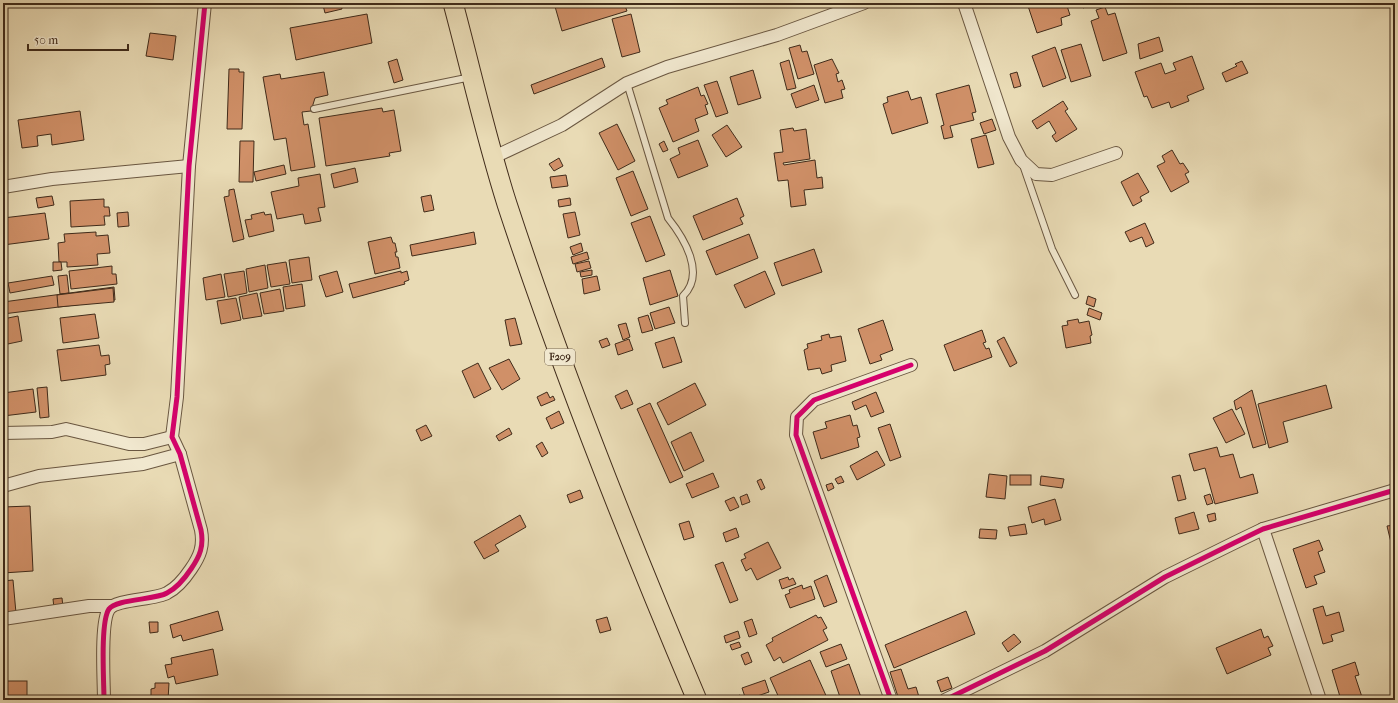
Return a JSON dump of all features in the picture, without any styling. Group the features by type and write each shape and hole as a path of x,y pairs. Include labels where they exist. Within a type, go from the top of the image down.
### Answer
{"main road":[{"name":"F209","path":"453,3 506,201 545,316 617,504 698,700"}],"street":[{"path":"3,619 89,606 112,606 158,597 168,593 183,580 202,550 203,541 180,454 172,437 177,397 189,166 205,3"},
{"path":"494,157 562,125 627,83 667,67 777,35 864,3"},
{"path":"964,3 1009,137 1021,160 1036,174 1052,175 1116,153"},
{"path":"3,187 52,179 189,166"},
{"path":"891,700 796,435 797,418 814,400 911,365"},
{"path":"3,434 52,432 66,429 129,444 144,444 172,437"},
{"path":"3,486 39,476 143,464 180,454"},
{"path":"945,700 1045,651 1165,577 1263,529 1395,490"},
{"path":"1263,529 1320,700"},
{"path":"104,700 104,633 106,615 112,606"}],"lane":[{"path":"314,108 472,76"},
{"path":"627,83 668,218 680,232 694,265 690,289 683,296 685,323"},
{"path":"1021,160 1052,249 1076,295"}],"building":[{"path":"329,3 341,3 342,9 325,13 323,5"},
{"path":"554,3 624,3 627,11 562,31"},
{"path":"813,3 821,3 821,4 814,6"},
{"path":"1027,3 1066,3 1070,15 1061,18 1062,25 1037,33"},
{"path":"1081,3 1088,3 1089,6 1083,8"},
{"path":"1105,7 1108,15 1115,13 1127,53 1103,61 1091,21 1099,18 1096,10"},
{"path":"367,14 372,43 296,60 290,28"},
{"path":"631,14 640,52 622,57 612,19"},
{"path":"150,33 176,36 173,60 146,56"},
{"path":"1159,37 1163,51 1140,59 1138,44"},
{"path":"1081,44 1091,76 1071,82 1061,50"},
{"path":"800,45 802,52 807,51 814,74 798,79 789,48"},
{"path":"1055,47 1066,78 1043,87 1032,56"},
{"path":"1192,56 1204,89 1187,96 1189,101 1171,108 1169,102 1152,108 1147,96 1144,97 1135,72 1161,63 1165,74 1176,70 1173,63"},
{"path":"602,58 605,67 534,94 531,85"},
{"path":"397,59 403,80 394,83 388,62"},
{"path":"832,59 839,73 836,74 838,82 842,80 845,89 841,90 843,98 825,103 814,65"},
{"path":"789,60 796,88 787,90 780,63"},
{"path":"1242,61 1248,73 1226,82 1222,73 1237,66 1235,64"},
{"path":"229,69 239,69 239,72 244,72 242,129 227,129"},
{"path":"753,70 761,98 738,105 730,77"},
{"path":"324,72 328,95 315,98 311,111 302,112 304,125 308,124 315,167 291,171 286,138 274,140 263,77 280,74 281,79"},
{"path":"1017,72 1021,86 1014,88 1010,74"},
{"path":"717,81 728,113 716,117 704,85"},
{"path":"814,85 819,100 796,108 791,94"},
{"path":"969,85 976,112 972,113 974,120 950,126 953,137 944,139 941,126 944,125 936,94"},
{"path":"698,87 701,96 704,95 708,104 705,105 708,114 695,119 699,131 673,142 659,108 668,104 666,100"},
{"path":"908,91 911,100 921,97 928,123 892,134 883,104 888,102 887,97"},
{"path":"1063,101 1068,109 1065,111 1077,129 1056,142 1052,136 1056,133 1049,121 1037,129 1032,121"},
{"path":"382,108 383,112 394,110 401,151 389,153 390,156 326,166 319,118"},
{"path":"80,111 84,140 52,145 51,134 37,136 38,146 22,148 18,120"},
{"path":"992,119 996,130 984,134 980,123"},
{"path":"617,124 635,161 618,170 599,133"},
{"path":"727,125 742,147 726,157 712,135"},
{"path":"793,128 794,131 806,129 810,159 783,163 784,165 815,160 817,178 822,177 823,188 804,190 806,205 791,207 788,180 778,181 774,153 783,152 780,130"},
{"path":"986,135 994,164 978,168 971,139"},
{"path":"698,140 708,166 678,178 670,159 680,154 678,148"},
{"path":"240,141 254,141 253,182 239,182"},
{"path":"664,141 668,150 663,152 659,144"},
{"path":"1172,150 1180,164 1183,163 1189,172 1185,174 1189,182 1171,192 1157,166 1165,162 1162,156"},
{"path":"559,158 563,166 554,171 549,164"},
{"path":"284,165 286,174 256,181 254,172"},
{"path":"355,168 358,182 334,188 331,174"},
{"path":"633,171 648,209 631,216 616,178"},
{"path":"1138,173 1149,192 1140,197 1142,201 1133,206 1121,182"},
{"path":"320,174 325,207 318,208 321,221 305,224 303,214 277,219 271,192 299,186 298,178"},
{"path":"566,175 568,186 552,188 550,177"},
{"path":"234,189 244,239 233,242 224,197 229,196 229,190"},
{"path":"431,195 434,210 424,212 421,197"},
{"path":"52,196 54,205 38,208 36,198"},
{"path":"570,198 571,205 559,207 558,200"},
{"path":"737,198 744,216 740,218 743,224 703,240 693,216"},
{"path":"104,199 104,207 109,207 110,216 104,216 105,225 71,227 70,201"},
{"path":"128,212 129,226 118,227 117,213"},
{"path":"264,212 265,215 271,214 274,231 249,237 245,220 252,219 251,215"},
{"path":"575,212 580,235 568,238 563,214"},
{"path":"45,213 49,239 3,245 3,218"},
{"path":"650,216 665,255 646,262 631,223"},
{"path":"1145,223 1154,243 1146,247 1142,237 1130,242 1125,232"},
{"path":"96,232 96,236 108,235 110,253 97,254 98,265 67,267 67,262 59,262 58,243 65,242 64,234"},
{"path":"474,232 476,244 412,256 410,245"},
{"path":"749,234 758,258 716,275 706,251"},
{"path":"391,237 393,243 395,243 397,252 395,252 396,257 398,257 400,268 375,274 368,242"},
{"path":"581,243 583,251 573,255 570,247"},
{"path":"814,249 822,272 782,286 774,263"},
{"path":"587,252 589,259 573,264 571,257"},
{"path":"309,257 312,280 292,283 289,260"},
{"path":"589,261 591,268 577,272 575,264"},
{"path":"53,262 61,262 62,270 53,271"},
{"path":"286,262 290,284 271,287 267,265"},
{"path":"265,265 268,288 249,292 246,269"},
{"path":"112,266 112,274 116,274 117,284 71,289 69,271"},
{"path":"592,270 592,275 581,277 580,272"},
{"path":"670,270 678,296 650,305 643,278"},
{"path":"244,271 247,293 228,297 224,274"},
{"path":"337,271 343,292 326,297 319,276"},
{"path":"401,271 401,273 407,271 409,280 404,282 405,284 353,298 349,284"},
{"path":"765,271 775,294 745,308 734,285"},
{"path":"221,274 225,297 206,300 203,278"},
{"path":"67,275 69,293 60,294 58,276"},
{"path":"52,276 54,285 10,293 8,283"},
{"path":"597,276 600,290 584,294 582,279"},
{"path":"302,284 305,306 286,309 283,287"},
{"path":"114,287 115,300 3,314 3,302"},
{"path":"113,288 114,302 58,307 57,295"},
{"path":"280,289 284,311 264,314 260,293"},
{"path":"257,293 262,316 243,319 239,297"},
{"path":"1088,296 1096,299 1094,307 1086,304"},
{"path":"236,298 241,320 221,324 217,301"},
{"path":"669,307 675,323 655,329 650,313"},
{"path":"1089,308 1102,313 1100,320 1087,315"},
{"path":"95,314 99,338 63,343 60,318"},
{"path":"648,315 653,330 642,333 638,318"},
{"path":"18,316 22,341 3,345 3,319"},
{"path":"515,318 522,344 510,346 505,320"},
{"path":"1078,319 1079,323 1089,321 1092,335 1090,336 1091,343 1066,348 1062,326 1068,325 1067,321"},
{"path":"883,320 893,350 880,355 882,360 870,364 858,329"},
{"path":"626,323 630,337 623,340 618,325"},
{"path":"982,330 986,342 983,343 986,349 989,348 992,357 954,371 944,345"},
{"path":"829,334 830,338 841,336 846,361 831,365 832,371 822,374 820,368 808,370 804,350 808,348 807,344 822,340 821,336"},
{"path":"674,337 682,362 663,368 655,343"},
{"path":"1004,337 1017,363 1010,367 997,341"},
{"path":"607,338 610,345 602,348 599,341"},
{"path":"629,339 633,350 618,355 615,344"},
{"path":"99,345 101,356 109,355 110,364 105,365 106,375 61,381 57,350"},
{"path":"509,359 520,379 502,390 489,368"},
{"path":"478,363 491,389 474,398 462,371"},
{"path":"695,383 706,405 668,425 657,403"},
{"path":"1326,385 1332,408 1283,422 1288,442 1269,448 1258,404"},
{"path":"47,387 49,417 40,418 37,388"},
{"path":"33,389 36,412 3,416 3,393"},
{"path":"627,390 633,404 621,409 615,396"},
{"path":"1252,390 1266,444 1253,448 1241,407 1236,410 1234,401"},
{"path":"547,392 550,398 553,396 555,400 541,406 537,397"},
{"path":"876,392 884,412 871,417 866,405 855,410 852,402"},
{"path":"650,403 683,477 670,483 637,409"},
{"path":"1232,409 1245,434 1226,443 1213,418"},
{"path":"559,411 564,423 551,429 546,418"},
{"path":"850,415 853,426 857,425 860,437 857,438 859,447 821,459 813,432 827,428 825,422"},
{"path":"890,424 901,457 890,461 878,428"},
{"path":"426,425 432,436 421,441 416,430"},
{"path":"509,428 512,434 499,441 496,436"},
{"path":"691,432 704,461 684,471 671,442"},
{"path":"542,442 548,453 542,457 536,446"},
{"path":"1217,447 1220,457 1233,454 1240,478 1253,474 1258,493 1215,504 1205,468 1194,471 1189,454"},
{"path":"877,451 885,465 857,480 850,466"},
{"path":"713,473 719,487 692,498 686,484"},
{"path":"989,474 1007,476 1005,499 986,497"},
{"path":"1010,475 1031,475 1031,485 1010,485"},
{"path":"1180,475 1186,499 1178,501 1172,477"},
{"path":"841,476 844,482 838,484 835,479"},
{"path":"1041,476 1064,479 1062,488 1040,485"},
{"path":"761,479 765,488 761,490 757,481"},
{"path":"832,483 834,488 828,491 826,485"},
{"path":"580,490 583,498 570,503 567,495"},
{"path":"747,494 750,502 742,505 740,497"},
{"path":"1210,494 1213,503 1207,505 1204,496"},
{"path":"734,497 739,507 730,511 725,501"},
{"path":"1055,499 1061,520 1045,525 1044,519 1032,523 1028,507"},
{"path":"30,506 33,571 3,573 3,507"},
{"path":"1194,512 1199,529 1179,534 1175,518"},
{"path":"1215,513 1216,520 1209,522 1207,515"},
{"path":"520,515 526,527 495,545 499,551 484,559 474,542"},
{"path":"689,521 694,537 684,540 679,524"},
{"path":"1025,524 1027,534 1010,536 1008,527"},
{"path":"1395,525 1395,559 1387,526"},
{"path":"736,528 739,537 726,542 723,533"},
{"path":"980,529 997,530 996,539 979,538"},
{"path":"1319,540 1323,550 1318,552 1325,572 1314,576 1317,584 1306,588 1293,549"},
{"path":"768,542 781,568 757,580 751,568 746,571 741,560 746,558 744,554"},
{"path":"723,562 738,600 730,603 715,565"},
{"path":"827,575 837,602 824,607 814,581"},
{"path":"788,577 789,580 793,578 796,584 782,589 779,580"},
{"path":"13,580 16,613 3,613 3,581"},
{"path":"802,585 803,589 811,586 815,599 790,608 785,595 790,593 789,590"},
{"path":"62,598 63,607 54,608 53,599"},
{"path":"1323,606 1326,616 1339,612 1344,631 1331,635 1333,641 1323,644 1313,609"},
{"path":"218,611 223,630 183,641 181,635 173,638 170,625"},
{"path":"966,611 975,634 894,668 885,645"},
{"path":"816,615 818,618 821,617 827,628 823,630 828,640 783,663 780,657 774,661 766,645 773,641 772,638"},
{"path":"607,617 611,630 600,633 596,620"},
{"path":"752,619 757,634 749,637 744,622"},
{"path":"149,622 158,622 158,632 150,633"},
{"path":"1261,629 1264,638 1268,636 1273,646 1268,648 1271,655 1227,674 1216,648"},
{"path":"738,631 740,638 726,643 724,636"},
{"path":"1014,634 1021,642 1008,652 1002,643"},
{"path":"739,642 741,647 732,650 730,645"},
{"path":"841,644 847,659 826,667 820,652"},
{"path":"213,649 218,675 176,684 174,676 168,678 165,665 172,664 171,658"},
{"path":"748,652 752,662 745,665 741,655"},
{"path":"810,660 828,700 780,700 770,678"},
{"path":"1355,662 1359,675 1355,676 1363,700 1341,700 1332,670"},
{"path":"849,664 862,700 841,700 831,671"},
{"path":"901,669 908,689 916,687 919,697 910,700 899,700 890,672"},
{"path":"948,677 952,688 941,692 937,681"},
{"path":"765,680 769,692 746,700 742,688"},
{"path":"3,681 27,681 27,700 3,700"},
{"path":"155,683 169,683 168,700 151,700 151,689 155,688"},
{"path":"740,695 742,700 727,700"}],"cycle path":[{"path":"104,700 103,639 104,626 109,609 119,603 154,597 171,591 191,569 197,560 202,546 201,530 180,454 172,437 177,397 189,166 205,3"},
{"path":"891,700 796,435 797,417 814,400 911,365"},
{"path":"945,700 1045,651 1165,577 1263,529 1395,490"}]}
